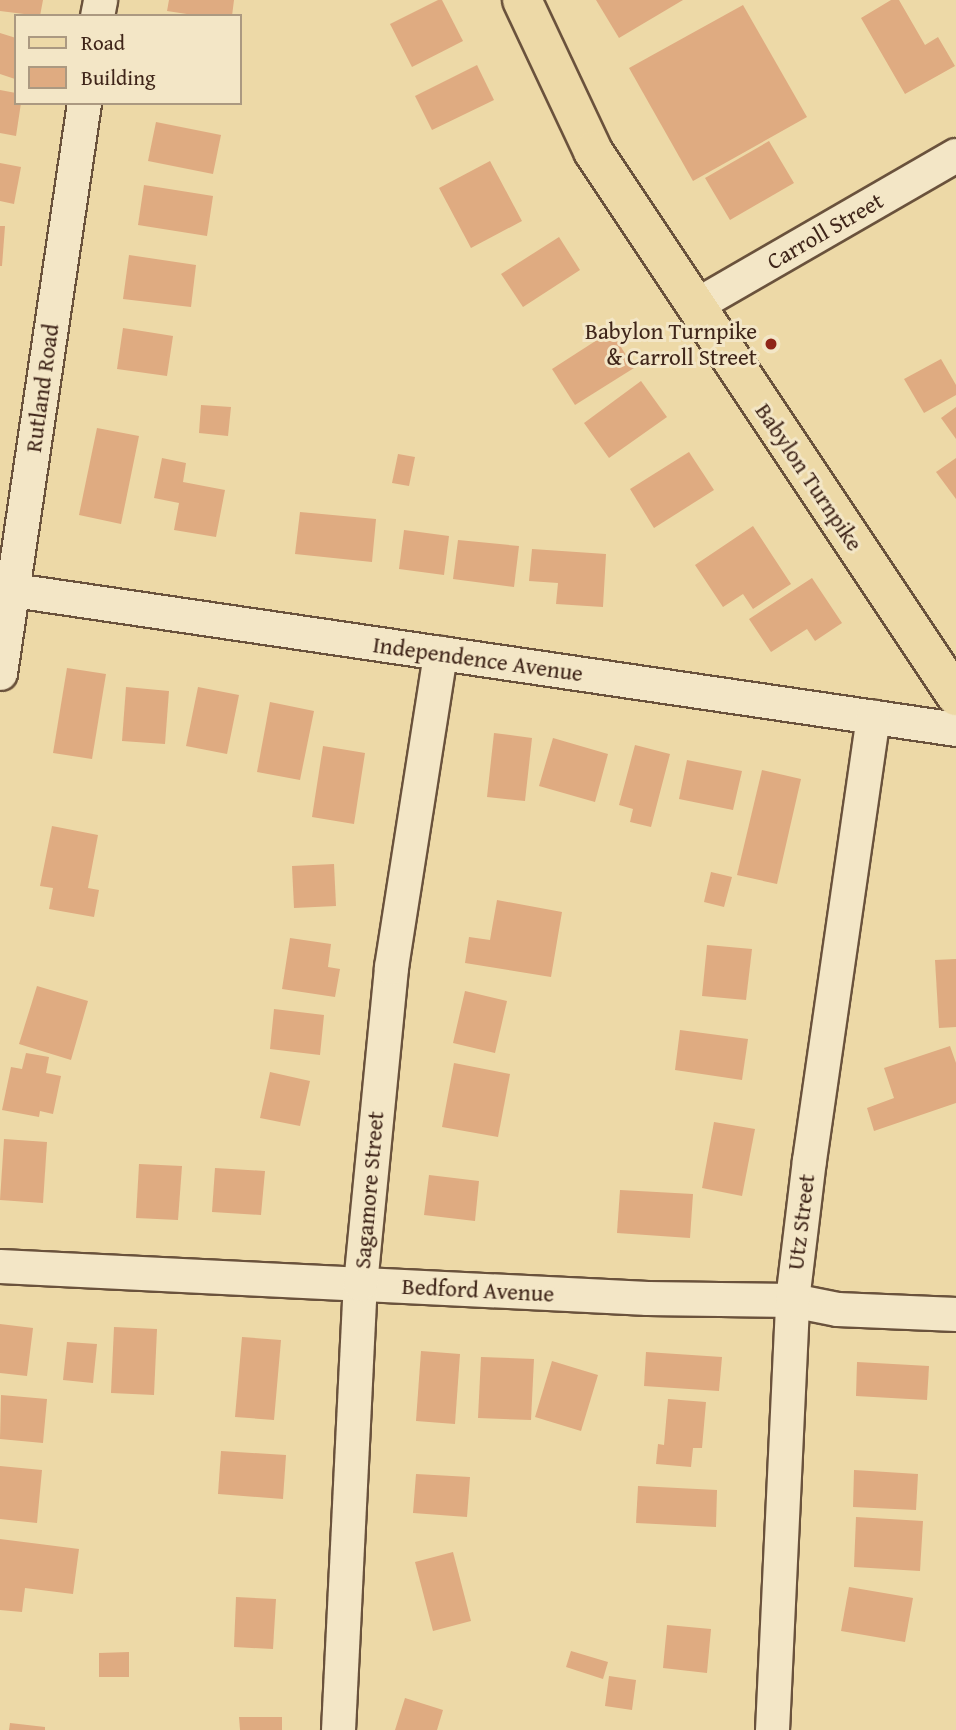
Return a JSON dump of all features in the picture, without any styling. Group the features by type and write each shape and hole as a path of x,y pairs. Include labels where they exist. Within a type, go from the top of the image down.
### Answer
{"main road":[{"name":"Babylon Turnpike","path":"522,0 593,151 956,696"}],"street":[{"name":"Rutland Road","path":"0,673 6,589 84,105"},
{"name":"Carroll Street","path":"694,306 956,155"},
{"name":"Independence Avenue","path":"6,589 956,729"},
{"name":"Sagamore Street","path":"338,1730 360,1284 391,967 440,653"},
{"name":"Utz Street","path":"772,1730 792,1300 809,1160 873,717"},
{"name":"Bedford Avenue","path":"0,1266 648,1298 792,1300 838,1309 956,1314"}],"building":[{"path":"0,0 43,0 40,14 0,11"},
{"path":"169,0 234,0 232,14 167,11"},
{"path":"442,0 463,41 412,67 390,24"},
{"path":"596,0 683,0 619,38"},
{"path":"891,0 899,0 925,45 938,37 955,66 905,94 861,18"},
{"path":"743,5 807,117 693,181 629,68"},
{"path":"0,33 14,37 14,79 0,74"},
{"path":"477,65 494,100 432,130 415,96"},
{"path":"0,90 14,93 14,105 21,105 16,136 0,133"},
{"path":"156,122 221,135 213,174 148,161"},
{"path":"769,141 794,183 730,220 705,178"},
{"path":"490,161 522,221 471,248 439,188"},
{"path":"0,163 21,167 14,204 0,201"},
{"path":"144,185 213,196 207,236 138,225"},
{"path":"0,226 5,226 2,266 0,266"},
{"path":"559,237 580,270 523,307 501,274"},
{"path":"129,255 196,265 191,307 123,299"},
{"path":"123,328 173,336 167,376 117,369"},
{"path":"611,331 634,368 575,405 552,369"},
{"path":"941,359 956,385 956,395 924,413 904,379"},
{"path":"641,381 667,417 609,458 584,423"},
{"path":"201,405 231,407 228,436 199,433"},
{"path":"956,407 956,439 941,418"},
{"path":"97,428 139,436 121,524 79,515"},
{"path":"689,452 714,490 654,528 630,489"},
{"path":"398,454 415,457 409,486 392,483"},
{"path":"162,458 186,463 183,482 225,490 216,537 174,530 179,503 154,498"},
{"path":"956,458 956,499 936,472"},
{"path":"300,512 376,519 372,562 295,554"},
{"path":"753,526 791,584 753,609 743,594 723,607 695,565"},
{"path":"404,530 449,536 444,575 399,569"},
{"path":"458,540 519,546 514,587 453,579"},
{"path":"532,549 606,554 603,607 556,604 558,583 529,581"},
{"path":"812,578 842,623 815,641 807,629 771,652 749,619"},
{"path":"67,668 106,674 92,759 53,753"},
{"path":"126,687 169,691 165,744 122,741"},
{"path":"198,687 239,695 227,754 186,746"},
{"path":"270,702 314,711 300,780 257,772"},
{"path":"494,733 532,738 525,801 487,797"},
{"path":"553,738 608,754 595,802 539,786"},
{"path":"635,745 670,754 651,827 630,822 633,809 619,805"},
{"path":"323,746 365,753 354,824 312,817"},
{"path":"687,760 742,771 733,810 679,799"},
{"path":"762,770 801,779 777,884 737,875"},
{"path":"52,826 98,835 88,888 99,890 94,917 49,909 53,888 40,886"},
{"path":"334,864 336,906 294,908 292,866"},
{"path":"711,872 732,877 724,907 704,902"},
{"path":"497,900 562,912 551,977 465,963 469,937 490,940"},
{"path":"290,938 331,944 328,967 340,969 335,997 282,989"},
{"path":"707,945 752,949 746,1000 702,996"},
{"path":"956,959 956,1027 939,1028 935,960"},
{"path":"37,986 88,1001 71,1060 19,1044"},
{"path":"465,991 507,1001 495,1053 453,1043"},
{"path":"274,1009 324,1015 320,1055 270,1049"},
{"path":"680,1030 748,1039 742,1080 675,1070"},
{"path":"950,1046 956,1063 956,1103 874,1131 867,1108 894,1098 884,1068"},
{"path":"26,1053 49,1057 46,1073 61,1076 53,1114 40,1111 39,1117 2,1110 11,1067 22,1069"},
{"path":"454,1063 510,1074 498,1137 442,1127"},
{"path":"270,1072 310,1081 300,1126 260,1118"},
{"path":"714,1122 755,1129 742,1196 702,1188"},
{"path":"4,1139 47,1142 43,1203 0,1200"},
{"path":"139,1164 182,1166 178,1220 136,1218"},
{"path":"215,1168 265,1171 261,1215 212,1212"},
{"path":"429,1175 479,1181 475,1221 424,1215"},
{"path":"620,1190 693,1194 690,1238 617,1233"},
{"path":"0,1324 33,1328 27,1376 0,1373"},
{"path":"114,1327 157,1329 154,1395 111,1393"},
{"path":"242,1337 281,1340 274,1420 235,1417"},
{"path":"67,1342 97,1344 93,1383 63,1380"},
{"path":"421,1351 460,1354 455,1424 416,1421"},
{"path":"646,1352 722,1357 719,1391 644,1386"},
{"path":"481,1357 534,1359 531,1420 478,1418"},
{"path":"552,1361 598,1375 581,1431 535,1417"},
{"path":"857,1362 929,1366 927,1400 856,1396"},
{"path":"1,1395 47,1399 43,1443 0,1439"},
{"path":"668,1399 706,1402 702,1448 693,1448 691,1467 656,1464 658,1444 664,1445"},
{"path":"221,1451 286,1455 283,1499 218,1494"},
{"path":"0,1466 42,1470 37,1523 0,1519"},
{"path":"854,1470 918,1474 916,1510 853,1507"},
{"path":"416,1474 470,1477 467,1517 413,1513"},
{"path":"638,1486 717,1490 716,1527 636,1523"},
{"path":"856,1517 923,1521 920,1571 854,1567"},
{"path":"0,1539 79,1549 73,1594 25,1588 22,1612 0,1610"},
{"path":"453,1552 471,1621 433,1631 415,1562"},
{"path":"849,1587 913,1598 905,1642 841,1631"},
{"path":"236,1597 276,1599 273,1649 234,1647"},
{"path":"667,1625 711,1629 707,1673 663,1668"},
{"path":"571,1651 608,1662 603,1679 566,1667"},
{"path":"129,1652 129,1677 99,1677 99,1653"},
{"path":"609,1676 636,1680 632,1710 605,1706"},
{"path":"405,1698 443,1710 437,1730 395,1730"},
{"path":"239,1717 282,1717 282,1730 240,1730"},
{"path":"10,1723 45,1727 45,1730 9,1730"}],"place":[{"name":"Babylon Turnpike & Carroll Street","path":"771,344"}]}
